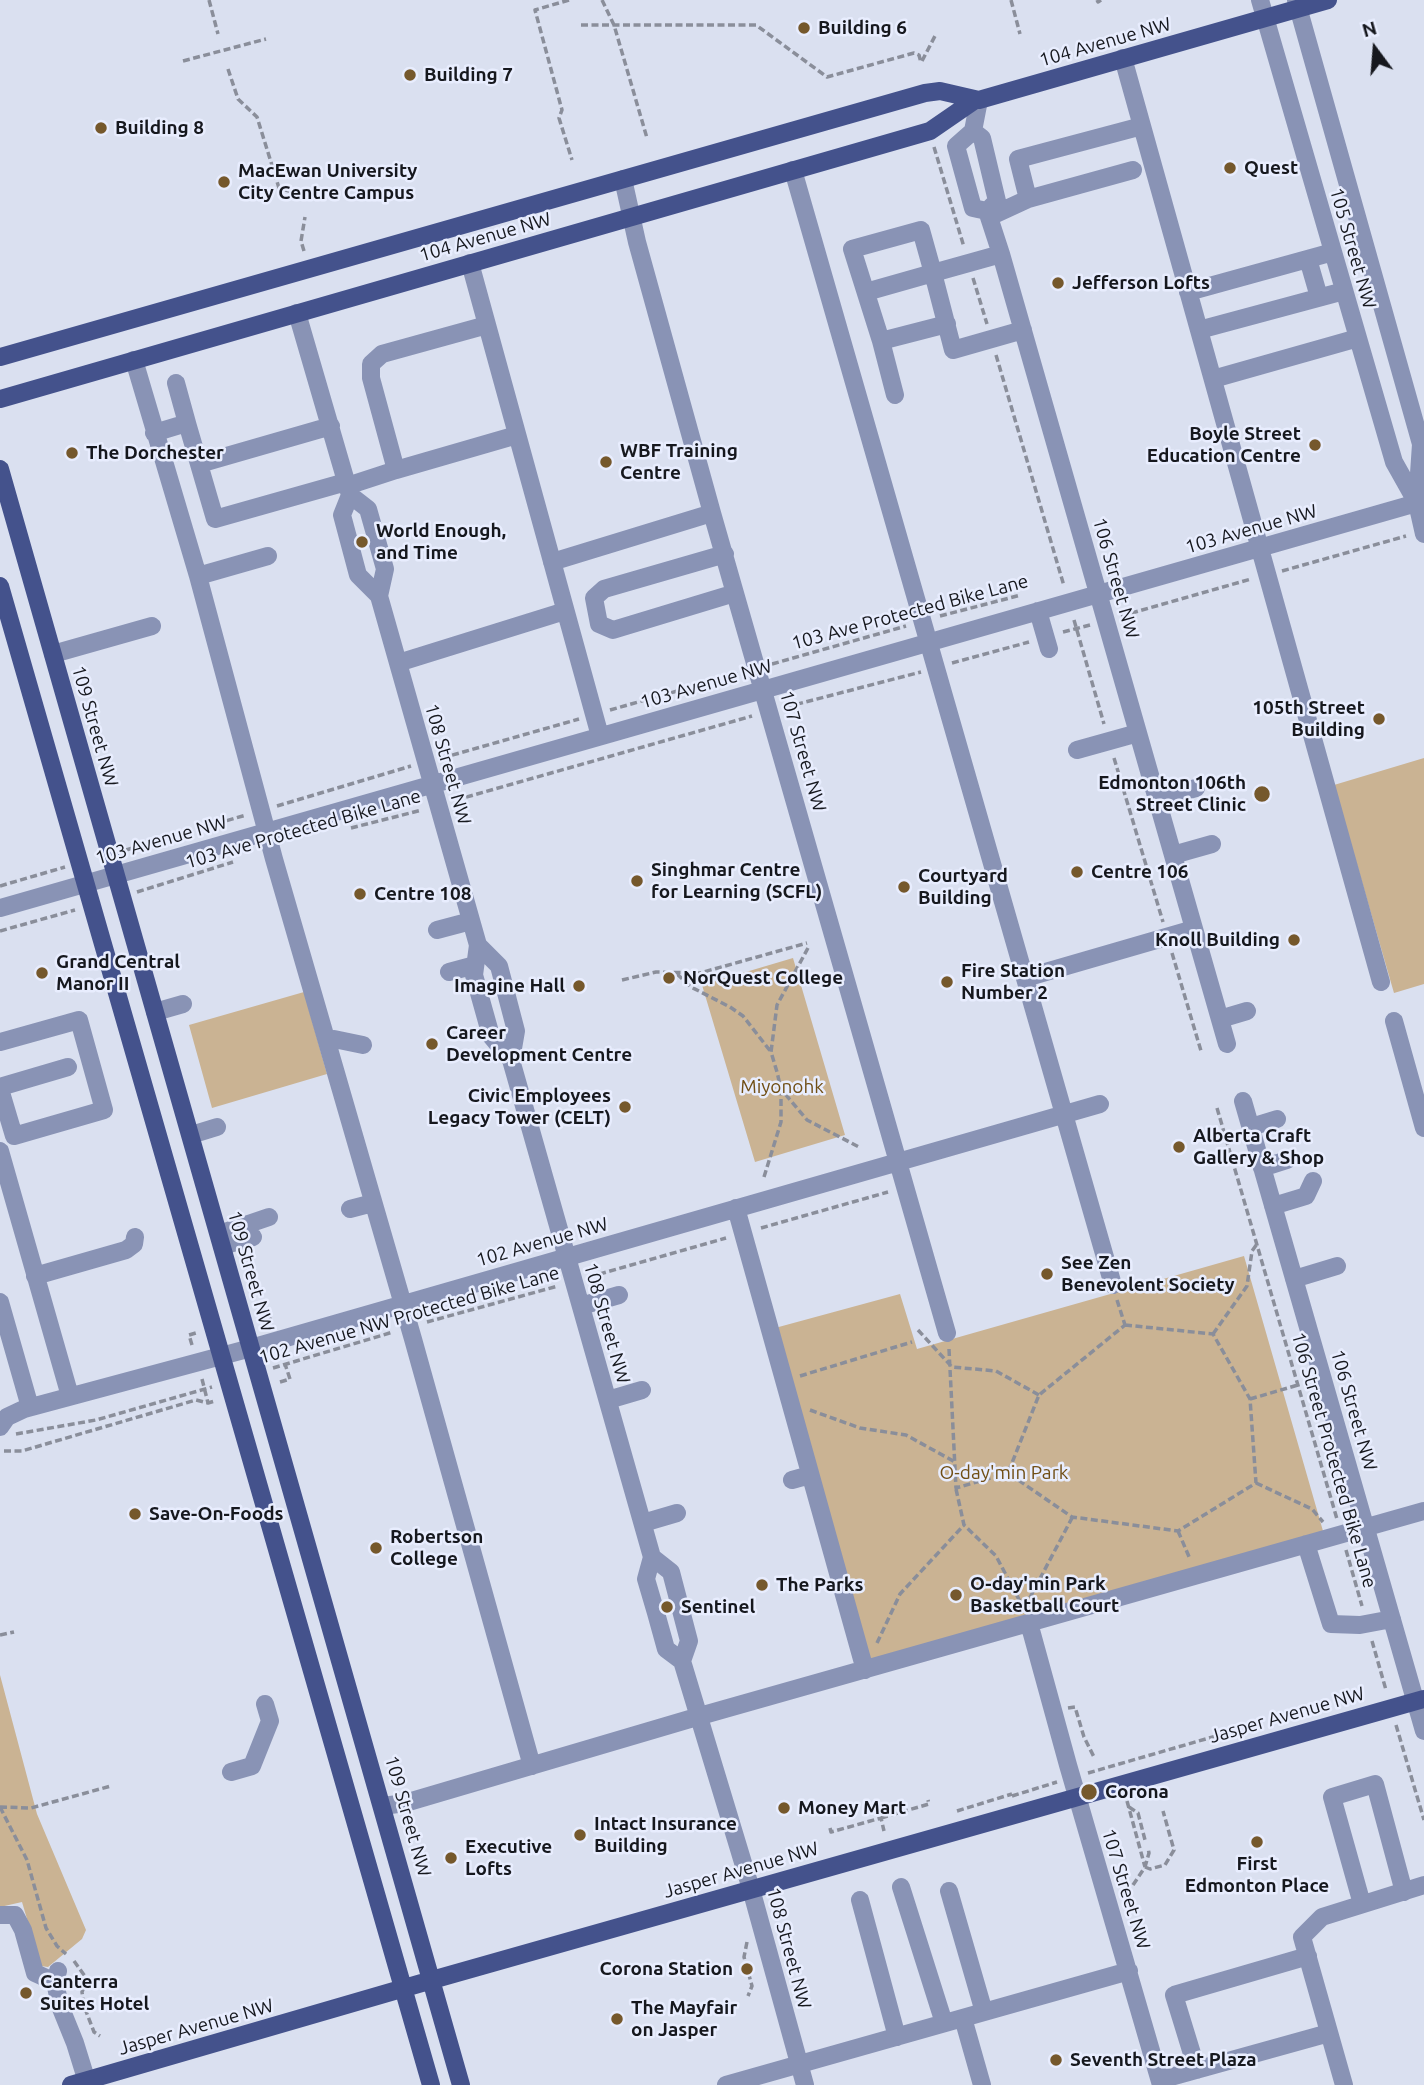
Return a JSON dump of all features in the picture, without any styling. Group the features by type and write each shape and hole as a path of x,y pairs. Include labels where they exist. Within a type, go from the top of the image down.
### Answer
{"main road":[{"name":"104 Avenue NW","path":"0,399 930,131 977,100 1265,18 1297,4 1328,0"},
{"name":"104 Avenue NW","path":"0,357 925,93 940,91 977,100"},
{"name":"109 Street NW","path":"0,469 461,2085"},
{"path":"0,586 431,2085"},
{"name":"Jasper Avenue NW","path":"82,2083 432,1979 1420,1700"}],"street":[{"name":"105 Street NW","path":"1259,0 1394,462 1421,502"},
{"name":"105 Street NW","path":"1297,4 1421,444 1424,533"},
{"path":"1123,58 1377,977"},
{"path":"977,100 973,131 956,146 974,208 988,214 1028,199 1133,170"},
{"path":"1028,199 1017,159 1142,126"},
{"path":"973,131 982,138 997,201 988,214"},
{"path":"793,170 1113,1285"},
{"name":"107 Street NW","path":"623,179 712,513 947,1333"},
{"name":"106 Street NW","path":"988,214 1227,1044"},
{"path":"895,394 852,249 921,230 953,350 1023,331"},
{"path":"1188,292 1332,252"},
{"path":"866,292 1001,254"},
{"path":"1308,259 1319,297"},
{"path":"470,263 600,736"},
{"path":"1199,330 1344,291"},
{"name":"108 Street NW","path":"297,313 348,488 342,515 358,575 379,596"},
{"path":"881,341 947,324"},
{"path":"396,470 371,379 371,364 382,354 487,325"},
{"path":"1213,379 1358,338"},
{"path":"134,360 198,576 267,833 306,968 321,1008 337,1094 356,1132 364,1175 392,1256 409,1327 531,1766"},
{"path":"176,383 215,519 348,488 396,470 517,435"},
{"path":"154,433 187,423"},
{"path":"199,464 331,426"},
{"name":"108 Street NW","path":"348,488 368,509 385,569 379,596 478,945 474,975 491,1035 511,1060 608,1400 652,1557 646,1579 666,1648 682,1661 700,1716 805,2085"},
{"name":"103 Avenue NW","path":"0,908 1038,611 1096,585 1259,548 1421,502"},
{"path":"552,562 712,513"},
{"path":"724,554 604,589 594,598 599,624 613,630 735,593"},
{"path":"198,576 268,556"},
{"path":"398,663 565,611"},
{"path":"1038,611 1047,643"},
{"path":"53,654 152,626"},
{"path":"1077,750 1138,733"},
{"path":"1157,799 1196,788"},
{"path":"1173,855 1212,844"},
{"path":"437,930 471,920"},
{"path":"1025,978 1194,929"},
{"name":"108 Street NW","path":"478,945 499,965 516,1031 511,1060"},
{"path":"449,972 475,965"},
{"path":"155,1012 183,1004"},
{"path":"1220,1019 1247,1011"},
{"path":"0,1042 79,1020 104,1110 14,1136 0,1088 68,1067"},
{"path":"1394,1021 1406,1083 1420,1125"},
{"path":"327,1041 334,1039 363,1045"},
{"name":"106 Street NW","path":"1243,1101 1392,1619 1420,1700 1424,1731"},
{"name":"102 Avenue NW","path":"7,1431 7,1417 30,1407 251,1348 1100,1104"},
{"path":"1251,1127 1277,1119"},
{"path":"191,1135 217,1127"},
{"path":"0,1151 4,1180 36,1276 70,1396"},
{"path":"1262,1168 1287,1160"},
{"path":"1273,1206 1306,1196 1313,1181"},
{"path":"736,1208 743,1233 744,1259 786,1391 865,1670"},
{"path":"350,1209 378,1210"},
{"path":"220,1240 269,1217"},
{"path":"36,1276 126,1250 134,1244 135,1237"},
{"path":"220,1240 253,1237"},
{"path":"1294,1279 1338,1266"},
{"path":"581,1306 619,1295"},
{"path":"0,1302 30,1407"},
{"path":"608,1400 642,1390"},
{"path":"792,1480 810,1475"},
{"path":"383,1806 405,1803 1424,1510"},
{"path":"643,1523 677,1513"},
{"path":"1306,1544 1331,1624 1367,1624 1392,1619"},
{"name":"108 Street NW","path":"652,1557 671,1572 689,1641 682,1661"},
{"name":"107 Street NW","path":"1030,1623 1077,1797 1161,2082"},
{"path":"231,1772 252,1766 270,1721 265,1704"},
{"path":"1362,1904 1332,1797 1375,1784 1404,1892"},
{"path":"1344,2085 1302,1937 1322,1917 1424,1885"},
{"path":"901,1888 944,2024"},
{"path":"949,1891 984,2012"},
{"path":"860,1900 897,2037"},
{"path":"0,1915 15,1915 23,1930 36,1973 57,1976 60,2006 75,2043 82,2083"},
{"path":"1197,2070 1174,1995 1308,1956"},
{"path":"726,2085 1129,1971"},
{"path":"963,2018 982,2085"},
{"path":"1161,2082 1329,2033"}],"path":[{"path":"209,0 218,34"},
{"path":"568,0 535,10 562,110 559,118 572,159"},
{"path":"602,0 614,25 647,138"},
{"path":"1011,0 1020,34"},
{"path":"581,25 756,25 827,77 914,53 919,55 921,63 935,36"},
{"path":"183,61 266,39"},
{"path":"228,69 238,99 257,117 279,188 298,194"},
{"path":"304,217 301,242 304,251"},
{"name":"103 Ave Protected Bike Lane","path":"348,829 438,806 769,711 935,668 1047,643 1106,620 1424,533"},
{"path":"1064,584 1096,585"},
{"name":"103 Ave Protected Bike Lane","path":"109,855 426,762 1025,594"},
{"name":"103 Ave Protected Bike Lane","path":"121,897 234,862"},
{"path":"0,886 78,863"},
{"path":"0,931 90,905"},
{"path":"622,980 656,972 712,971 807,946 777,1004 771,1052"},
{"path":"676,973 691,987 743,1016 771,1052 782,1089 781,1122 764,1177"},
{"path":"782,1089 807,1120 861,1149"},
{"name":"106 Street Protected Bike Lane","path":"1217,1108 1424,1820"},
{"name":"102 Avenue NW Protected Bike Lane","path":"258,1373 409,1327 905,1187"},
{"path":"1213,1334 1247,1286 1252,1251 1257,1244"},
{"path":"1113,1285 1125,1325"},
{"path":"1008,1473 1040,1395 1125,1325 1213,1334"},
{"path":"918,1330 952,1367 956,1488 964,1525 996,1556 1024,1609 1072,1517"},
{"path":"1213,1334 1250,1399 1256,1483"},
{"path":"786,1391 912,1342"},
{"path":"952,1367 996,1371 1040,1395"},
{"path":"7,1431 96,1420 230,1382"},
{"path":"1250,1399 1298,1385"},
{"path":"786,1391 860,1428 906,1435 955,1462"},
{"path":"4,1451 22,1451 196,1400 208,1403"},
{"path":"956,1488 1008,1473"},
{"path":"1008,1473 1072,1517 1178,1531 1256,1483"},
{"path":"1256,1483 1312,1509 1329,1528 1340,1534"},
{"path":"865,1670 900,1594 964,1525"},
{"path":"1178,1531 1191,1561"},
{"path":"0,1635 14,1632"},
{"path":"1077,1711 1084,1737 1094,1756"},
{"path":"1085,1771 1086,1774 1216,1736 1218,1744"},
{"path":"57,1946 46,1928 27,1860 0,1807 31,1808 111,1786"},
{"path":"830,1828 831,1832 881,1818 929,1804 928,1800"},
{"path":"1129,1807 1138,1813 1145,1840"},
{"path":"1145,1867 1150,1869 1165,1865 1174,1850 1163,1811"},
{"path":"1130,1815 1145,1867"},
{"path":"881,1818 884,1831"},
{"path":"1133,1885 1145,1867 1148,1848"},
{"path":"747,1944 744,1957 752,1986 748,1996"},
{"path":"76,1963 87,1979 82,1992 84,2006 94,2032 100,2036"}],"green space":[{"path":"1424,758 1424,984 1394,993 1334,785"},
{"name":"Miyonohk","path":"793,958 845,1135 755,1162 702,985"},
{"path":"304,992 327,1074 212,1108 189,1025"},
{"name":"O-day'min Park","path":"1244,1256 1323,1531 869,1661 775,1328 900,1294 917,1349"},
{"path":"0,1675 37,1814 86,1930 82,1939 48,1967 41,1966 22,1902 0,1907"}],"place":[{"name":"Building 6","path":"804,28"},
{"name":"Building 7","path":"410,75"},
{"name":"Building 8","path":"101,128"},
{"name":"Quest","path":"1230,168"},
{"name":"MacEwan University City Centre Campus","path":"224,182"},
{"name":"Jefferson Lofts","path":"1058,283"},
{"name":"Boyle Street Education Centre","path":"1315,445"},
{"name":"The Dorchester","path":"72,453"},
{"name":"WBF Training Centre","path":"606,462"},
{"name":"World Enough, and Time","path":"362,542"},
{"name":"105th Street Building","path":"1379,719"},
{"name":"Edmonton 106th Street Clinic","path":"1262,794"},
{"name":"Centre 106","path":"1077,872"},
{"name":"Singhmar Centre for Learning (SCFL)","path":"637,881"},
{"name":"Courtyard Building","path":"904,887"},
{"name":"Centre 108","path":"360,894"},
{"name":"Knoll Building","path":"1294,940"},
{"name":"Grand Central Manor II","path":"42,973"},
{"name":"NorQuest College","path":"669,978"},
{"name":"Fire Station Number 2","path":"947,982"},
{"name":"Imagine Hall","path":"579,986"},
{"name":"Career Development Centre","path":"432,1044"},
{"name":"Civic Employees Legacy Tower (CELT)","path":"625,1107"},
{"name":"Alberta Craft Gallery & Shop","path":"1179,1147"},
{"name":"See Zen Benevolent Society","path":"1047,1274"},
{"name":"Save-On-Foods","path":"135,1514"},
{"name":"Robertson College","path":"376,1548"},
{"name":"The Parks","path":"762,1585"},
{"name":"O-day'min Park Basketball Court","path":"956,1595"},
{"name":"Sentinel","path":"667,1607"},
{"name":"Corona","path":"1089,1792"},
{"name":"Money Mart","path":"784,1808"},
{"name":"Intact Insurance Building","path":"580,1835"},
{"name":"First Edmonton Place","path":"1257,1842"},
{"name":"Executive Lofts","path":"451,1858"},
{"name":"Corona Station","path":"747,1969"},
{"name":"Canterra Suites Hotel","path":"26,1993"},
{"name":"The Mayfair on Jasper","path":"617,2019"},
{"name":"Seventh Street Plaza","path":"1056,2060"}]}
